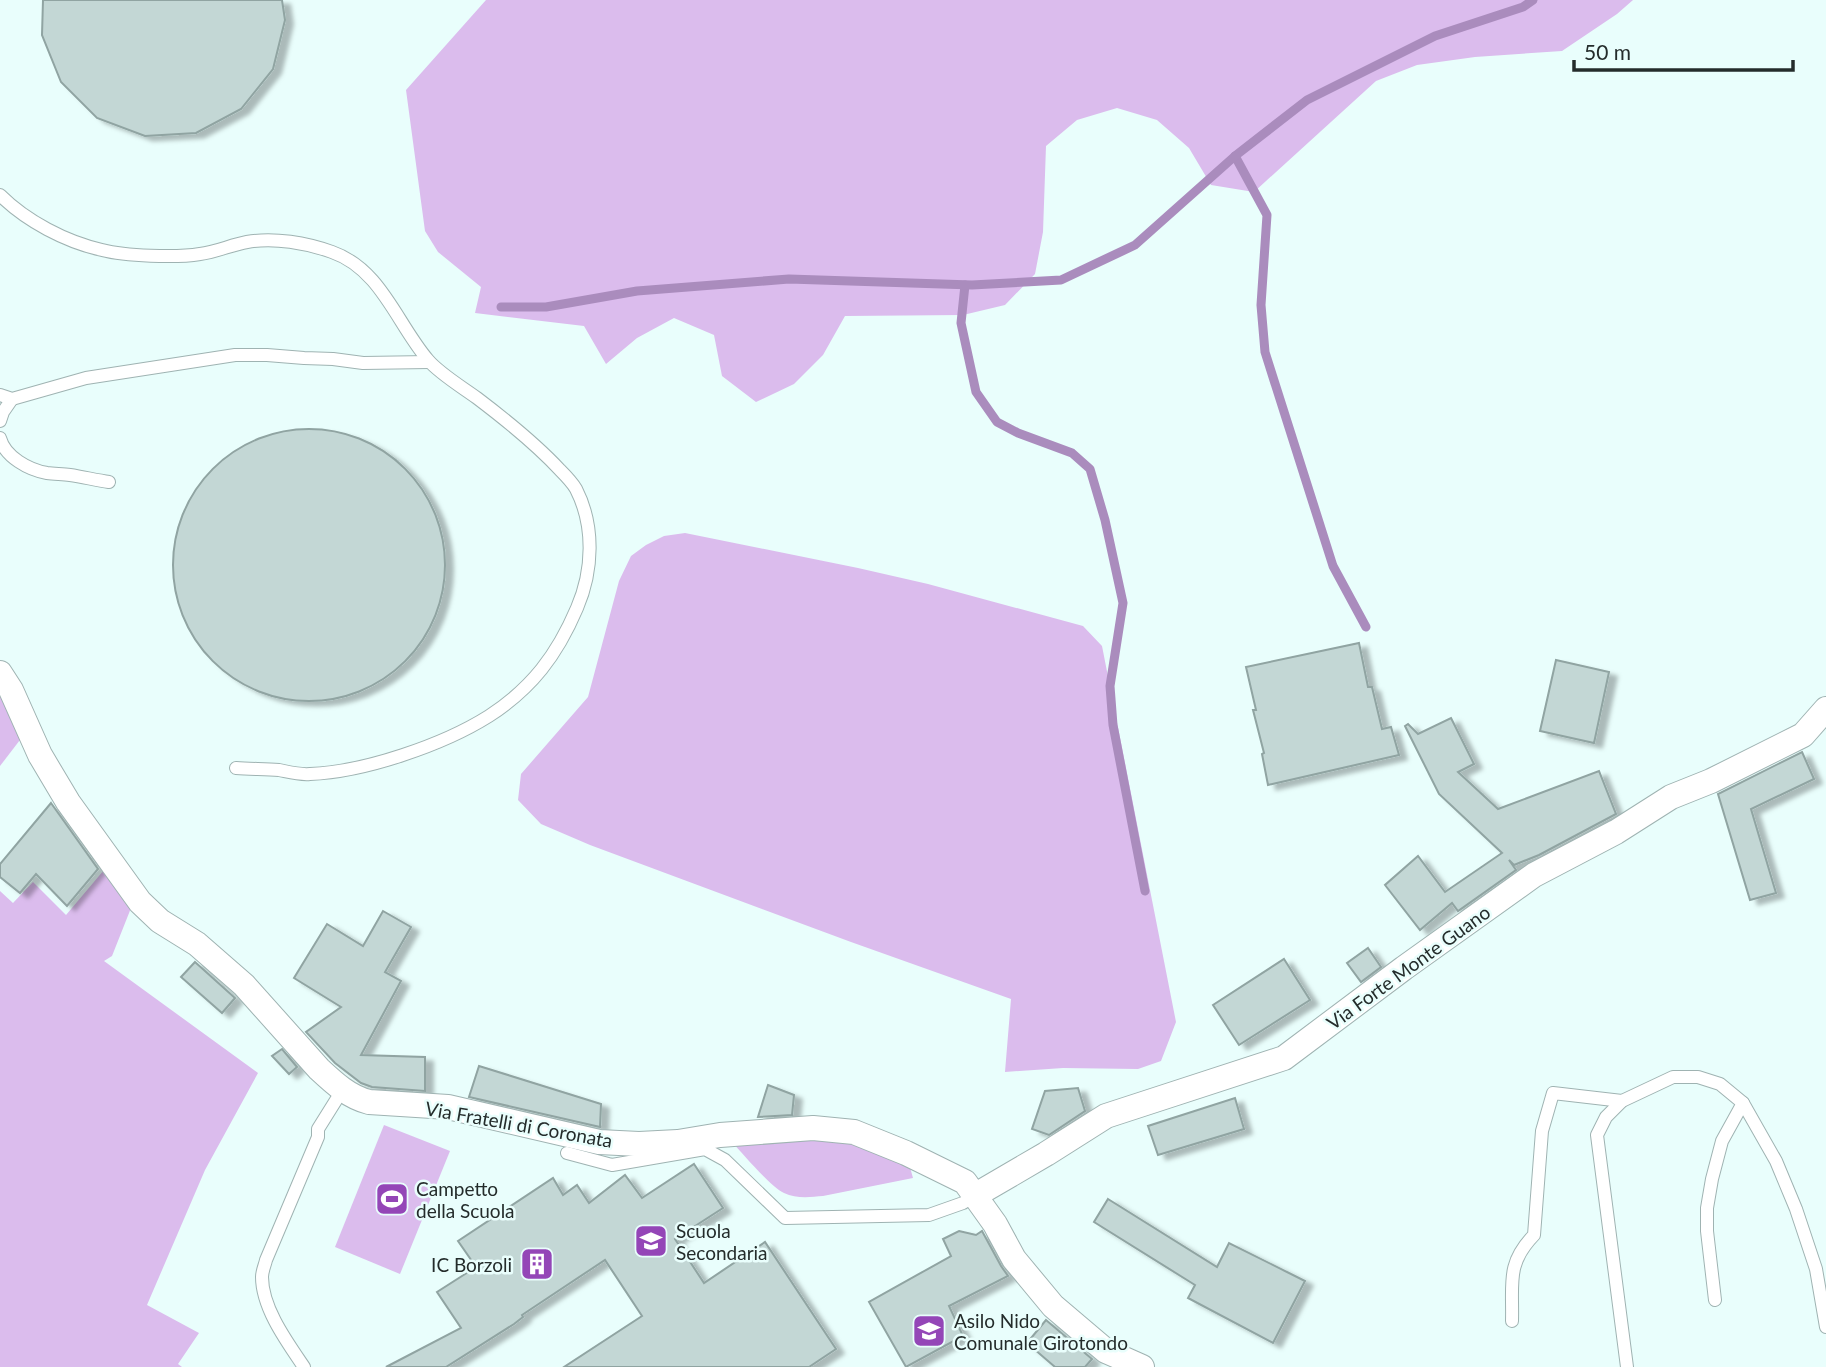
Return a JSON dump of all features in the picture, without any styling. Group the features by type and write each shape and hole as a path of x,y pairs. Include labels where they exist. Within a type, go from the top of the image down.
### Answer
{"street":[{"name":"Via Fratelli di Coronata","path":"0,673 11,690 40,755 68,803 140,902 160,921 197,944 244,985 319,1069 358,1099 448,1107 599,1142 678,1142 720,1135 813,1128 854,1132 906,1153 965,1182 995,1224 1014,1259 1053,1306 1106,1351 1142,1367"},
{"name":"Via Forte Monte Guano","path":"974,1196 1106,1116 1283,1058 1534,875 1616,832 1671,797 1711,781 1803,735 1826,709"}],"lane":[{"path":"0,195 21,212 62,236 104,251 183,256 213,252 250,241 268,241 310,246 344,256 359,265 370,278 429,362 520,432 575,486 590,536 588,569 580,600 566,634 526,688 467,730 370,765 306,775 278,770 236,768"},
{"path":"0,421 6,397 86,378 234,355 333,359 363,363 429,362"},
{"path":"0,438 2,446 31,468 46,473 109,482"},
{"path":"1627,1367 1597,1135 1606,1117 1622,1101 1673,1077 1698,1077 1720,1084 1743,1103 1776,1161 1796,1209 1816,1269 1826,1327"},
{"path":"304,1367 282,1335 267,1303 262,1276 266,1260 318,1137 318,1129 343,1089"},
{"path":"1513,1321 1513,1266 1524,1246 1534,1235 1542,1130 1553,1093 1622,1101"},
{"path":"1715,1300 1706,1231 1707,1208 1722,1141 1743,1103"},
{"name":"Via Fratelli di Coronata","path":"567,1153 612,1165 705,1149 726,1160 785,1218 929,1215 963,1203 974,1196"}],"shaded area":[{"path":"486,0 1633,0 1562,51 1475,57 1417,65 1376,81 1254,192 1211,185 1189,148 1157,120 1117,108 1077,120 1046,146 1043,232 1035,274 1005,305 963,315 845,316 823,355 794,384 756,402 722,376 714,335 674,318 637,338 606,364 584,326 475,313 481,287 438,252 425,231 406,90"},
{"path":"685,533 928,584 1083,626 1102,646 1176,1022 1161,1061 1138,1069 1063,1068 1005,1072 1011,999 590,845 541,824 518,800 521,774 588,697 619,581 631,556 664,536"},
{"path":"0,687 23,736 0,766"},
{"path":"104,870 131,908 112,956 104,961 258,1073 205,1170 147,1305 199,1333 178,1364 182,1367 0,1367 0,891 13,903 33,882 66,915"},
{"name":"Campetto della Scuola","path":"384,1125 450,1151 400,1274 335,1247"},
{"path":"813,1128 906,1153 913,1178 823,1196 793,1196 772,1184 731,1141"}],"building":[{"path":"43,0 282,0 285,20 273,69 241,109 196,133 145,136 97,118 61,82 42,35"},
{"path":"309,429 336,432 361,439 385,452 405,469 422,489 435,513 442,538 445,565 442,592 435,617 422,641 405,661 385,678 361,691 336,698 309,701 282,698 257,691 233,678 213,661 196,641 183,617 176,592 173,565 176,538 183,513 196,489 213,469 233,452 257,439 282,432"},
{"path":"1359,643 1368,687 1372,687 1382,729 1391,727 1399,755 1268,785 1246,667"},
{"path":"1556,660 1609,672 1594,743 1540,731"},
{"path":"1451,718 1474,764 1458,772 1498,809 1599,771 1616,814 1539,855 1514,865 1509,860 1516,870 1458,911 1452,903 1420,930 1385,885 1418,856 1445,892 1502,853 1439,794 1405,726 1408,724 1418,734"},
{"path":"1802,752 1814,779 1751,809 1776,893 1750,900 1718,794"},
{"path":"51,803 98,869 67,906 36,874 20,893 0,877 0,864"},
{"path":"383,911 411,927 385,972 401,981 361,1055 425,1057 425,1091 372,1087 361,1083 335,1063 306,1032 341,1007 294,978 327,924 363,946"},
{"path":"1368,948 1381,967 1361,982 1347,963"},
{"path":"1284,959 1310,1000 1239,1045 1213,1005"},
{"path":"195,962 235,998 222,1013 181,977"},
{"path":"282,1049 297,1067 289,1074 272,1056"},
{"path":"479,1066 601,1104 600,1127 469,1097"},
{"path":"768,1085 794,1095 792,1115 758,1117"},
{"path":"1078,1088 1085,1111 1049,1135 1032,1129 1045,1091"},
{"path":"1235,1098 1244,1129 1158,1155 1148,1126"},
{"name":"IC Borzoli","path":"694,1164 723,1208 675,1239 704,1283 765,1242 836,1349 809,1367 564,1367 642,1316 605,1260 522,1315 514,1324 446,1367 386,1367 461,1328 437,1292 476,1267 458,1241 553,1178 563,1195 577,1185 589,1203 625,1175 642,1198"},
{"path":"1108,1199 1217,1267 1229,1243 1305,1281 1273,1343 1188,1298 1195,1285 1094,1222"},
{"path":"959,1231 976,1235 982,1231 1008,1276 949,1306 963,1336 906,1367 869,1302 951,1256 943,1239"},
{"path":"1046,1320 1092,1359 1085,1367 1055,1367 1027,1343"}],"waterway":[{"path":"501,307 546,307 637,291 789,279 972,285 1061,280 1135,245 1235,156 1307,100 1435,36 1523,7 1533,0"},
{"path":"1235,156 1267,215 1261,305 1265,352 1333,566 1366,627"},
{"path":"965,285 961,323 976,392 997,422 1018,433 1072,453 1090,469 1105,520 1123,603 1110,686 1113,725 1145,891"}],"place":[{"name":"Campetto della Scuola","path":"392,1199"},
{"name":"Scuola Secondaria","path":"651,1241"},
{"name":"IC Borzoli","path":"537,1264"},
{"name":"Asilo Nido Comunale Girotondo","path":"929,1331"}]}
